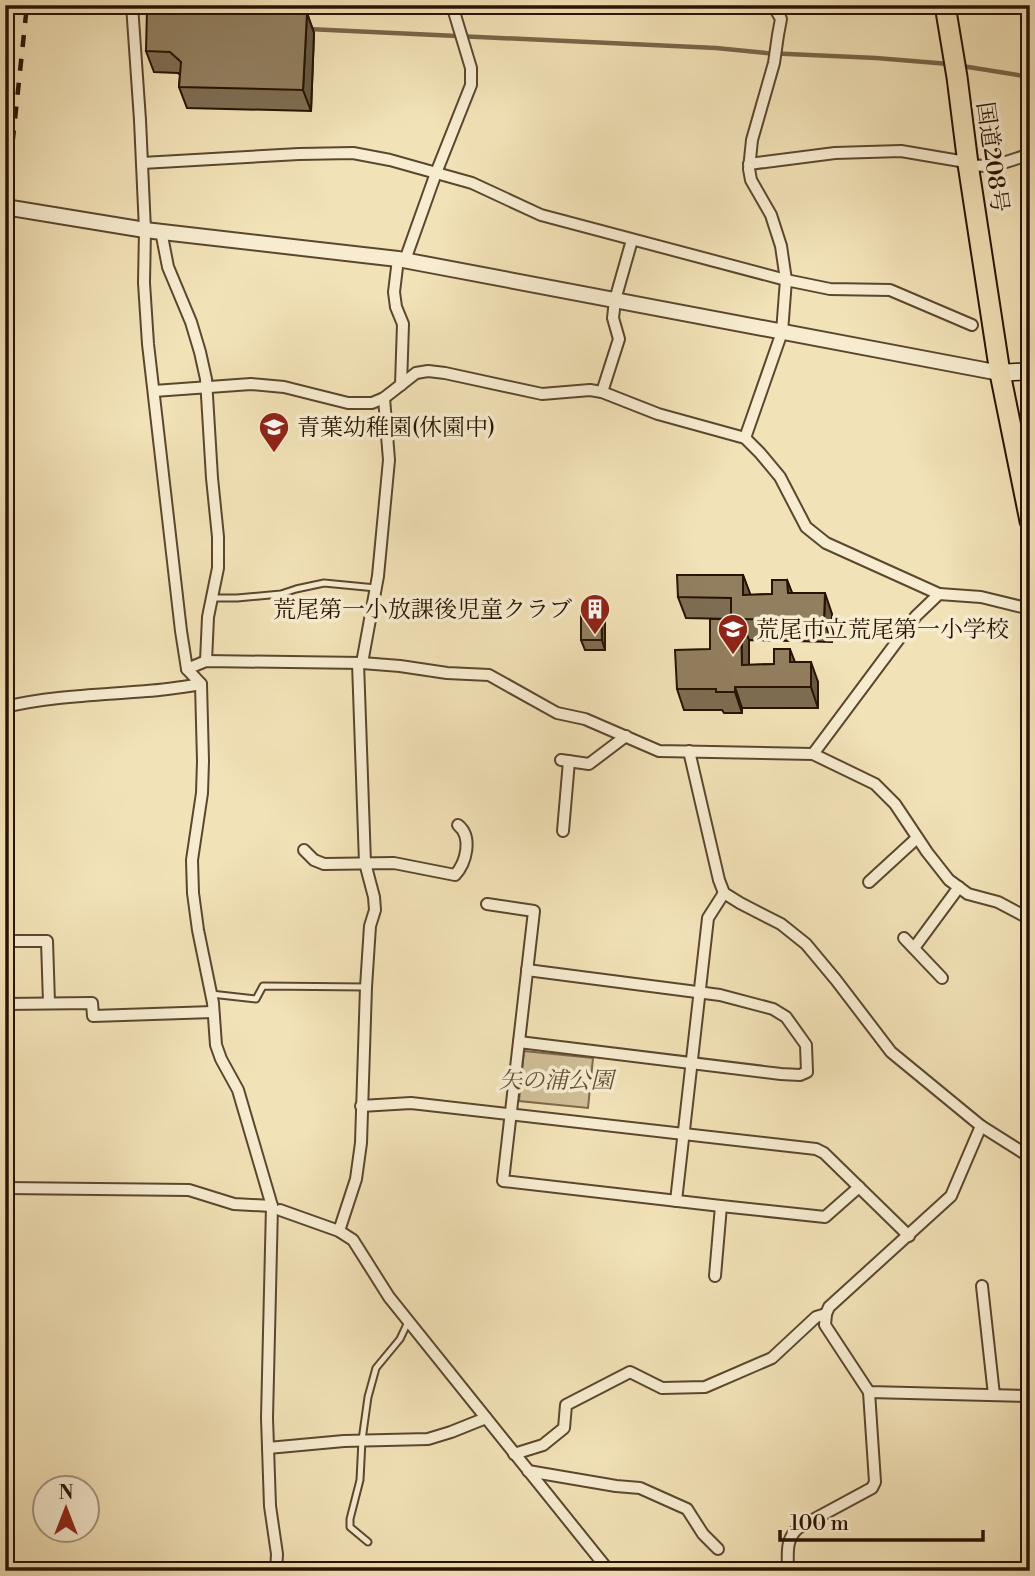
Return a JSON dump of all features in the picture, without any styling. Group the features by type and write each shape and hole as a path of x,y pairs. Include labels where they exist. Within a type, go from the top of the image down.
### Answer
{"highway":[{"name":"国道208号","path":"945,5 1000,373 1030,521"}],"main road":[{"path":"1000,373 1030,371"}],"street":[{"path":"132,5 142,163 148,344 181,631 187,669 201,684 202,793 192,859 193,894 211,994 216,1045 244,1106 276,1208 268,1448 276,1571"},
{"path":"745,438 782,332 786,281 778,236 771,215 751,180 749,164 752,140 774,63 781,19 773,5"},
{"path":"401,385 403,324 396,307 394,292 401,260 471,85 471,68 452,7"},
{"path":"749,164 835,153 901,151 968,164 996,166 1030,154"},
{"path":"142,163 353,153 390,160 472,183 541,215 786,281 830,289 890,290 972,325"},
{"path":"5,207 145,230 401,260 1000,373"},
{"path":"161,231 168,267 200,352 206,386 218,537 218,568 208,617 206,662"},
{"path":"602,392 619,338 613,318 615,300 632,240"},
{"path":"154,391 251,384 284,387 348,403 372,403 384,398 416,373 428,371 542,394 590,390 602,392 658,414 745,438 780,477 806,527 826,543 939,594 981,597 1030,610"},
{"path":"339,1231 356,1179 361,1143 366,987 370,926 375,910 365,863 360,663 376,588 389,460 384,398"},
{"path":"813,754 916,615 939,594"},
{"path":"187,669 206,662 360,663 447,673 489,674 557,713 585,719 659,751 813,754 875,784 895,804 949,880 968,894 998,902 1030,919"},
{"path":"5,707 201,684"},
{"path":"563,831 565,761 590,764 625,736"},
{"path":"689,751 724,893 781,924 806,944 891,1052 981,1126 1030,1157"},
{"path":"304,850 314,860 324,864 394,863 455,875 461,868 468,839 465,830 458,825"},
{"path":"869,882 918,838"},
{"path":"914,948 959,887"},
{"path":"676,1201 708,918 724,893"},
{"path":"487,904 534,911 503,1181 825,1217 859,1187"},
{"path":"904,938 943,978"},
{"path":"5,941 47,941 49,1003"},
{"path":"519,1042 781,1074 800,1075 807,1072 806,1045 786,1017 773,1009 720,995 527,970"},
{"path":"5,1004 92,1003 93,1016 213,1012"},
{"path":"361,1106 411,1103 816,1149 824,1153 909,1236"},
{"path":"788,1571 787,1543 792,1534 798,1528 872,1488 875,1482 869,1392 824,1325 826,1314 830,1307 951,1196 981,1126"},
{"path":"5,1188 189,1190 234,1204 276,1208 339,1231 353,1240 408,1322 609,1571"},
{"path":"715,1276 721,1206"},
{"path":"982,1286 994,1395"},
{"path":"514,1454 543,1445 564,1428 566,1405 630,1372 662,1388 705,1387 772,1358 816,1317 826,1314"},
{"path":"869,1392 1030,1396"},
{"path":"268,1448 362,1440 428,1439 486,1418"},
{"path":"528,1471 640,1488 687,1509 703,1534 718,1549"}],"lane":[{"path":"213,598 281,593 324,583 376,588"},
{"path":"211,994 256,999 263,986 366,987"},
{"path":"368,1542 350,1527 350,1519 360,1479 368,1397 376,1368 400,1339 408,1322"}],"green space":[{"name":"矢の浦公園","path":"524,1051 593,1058 588,1108 519,1101"}],"building":[{"path":"147,8 307,13 303,90 179,87 181,62 170,52 146,51"},
{"path":"677,575 743,575 743,595 772,594 772,580 787,580 788,593 825,593 824,621 741,619 742,665 774,664 774,649 790,649 790,662 811,662 811,687 735,687 735,692 677,689 675,650 710,649 710,619 731,619 731,598 678,597"},
{"path":"581,610 601,610 602,640 581,640"}],"waterway":[{"path":"308,29 716,48 949,64"},
{"path":"962,66 1030,77"}],"railway":[{"path":"5,214 27,5"}],"place":[{"name":"青葉幼稚園(休園中)","path":"274,454"},
{"name":"荒尾第一小放課後児童クラブ","path":"595,636"},
{"name":"荒尾市立荒尾第一小学校","path":"733,656"}]}
